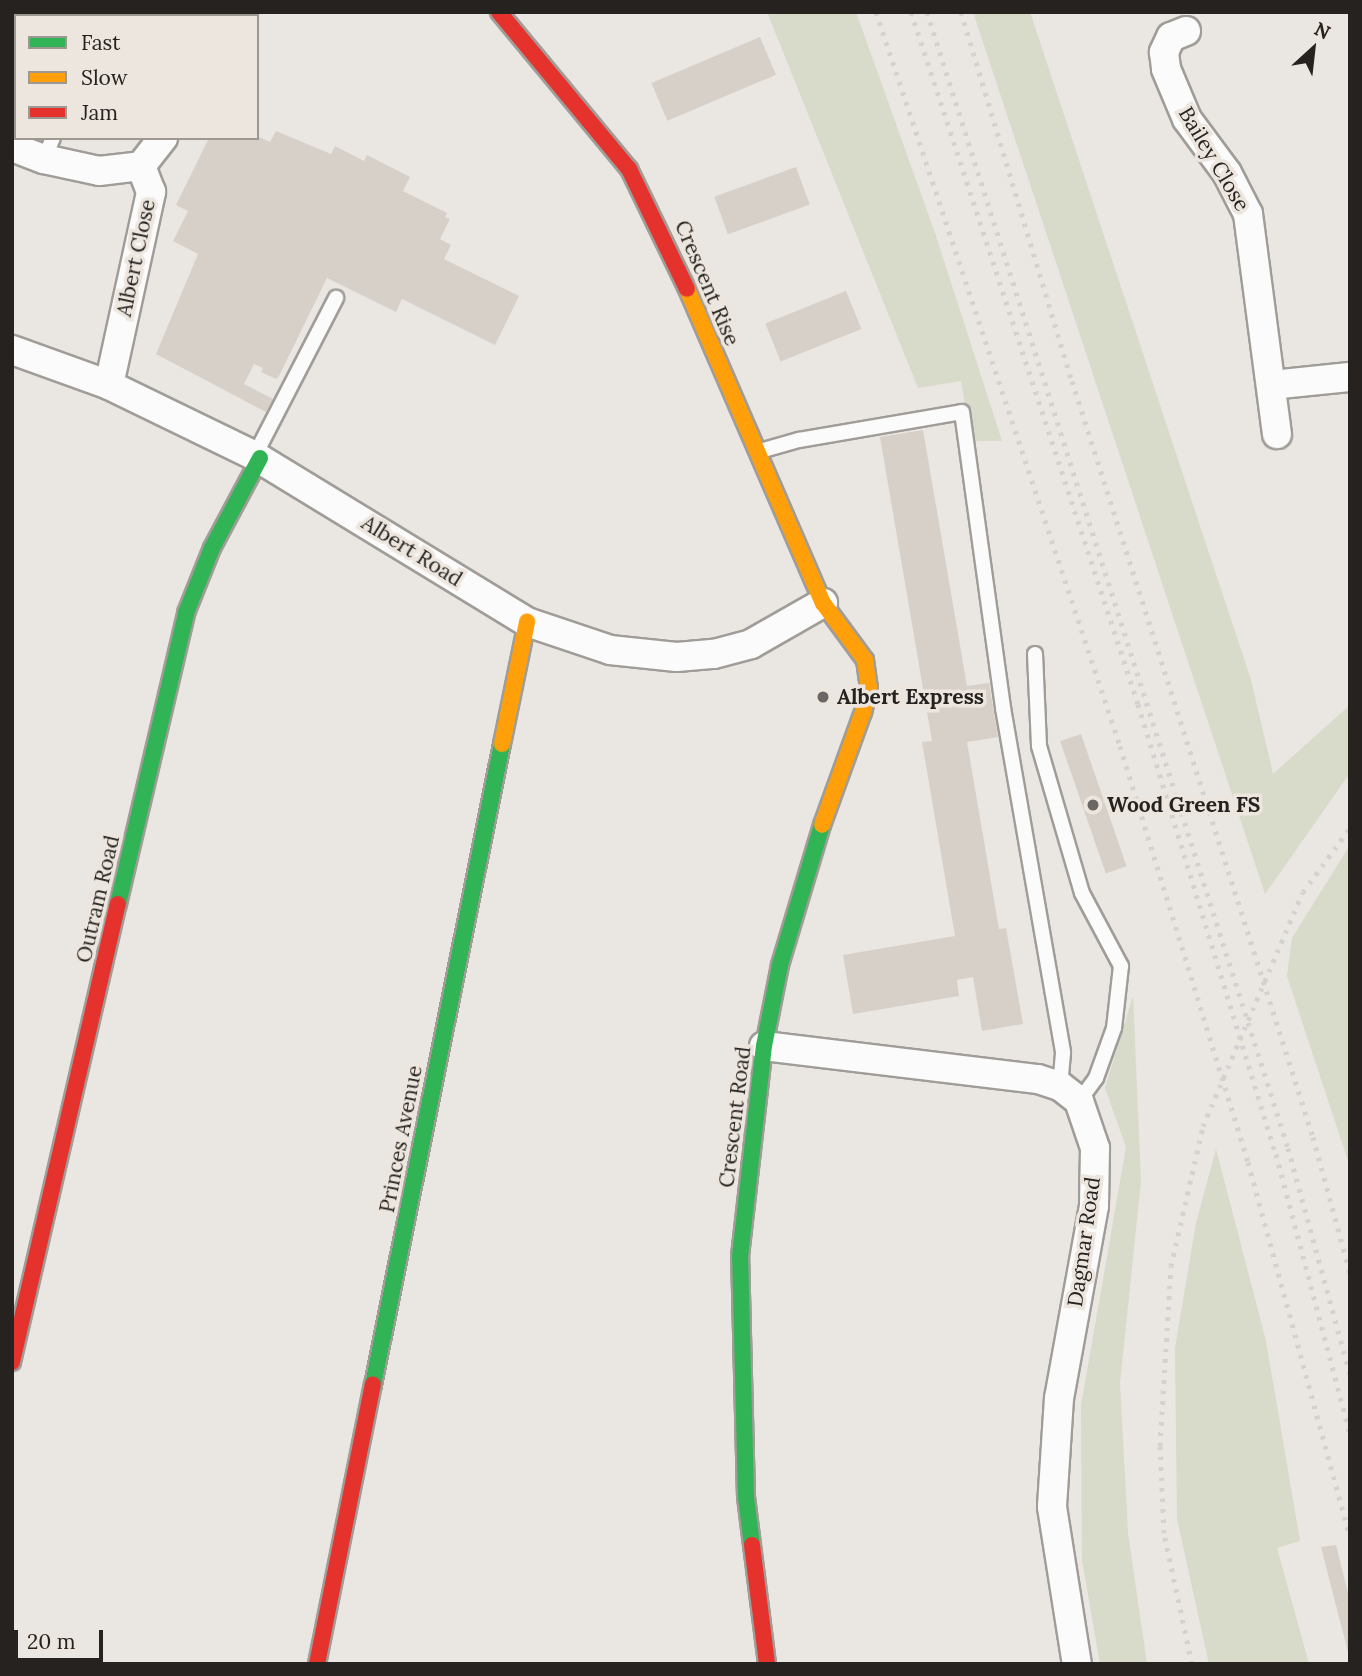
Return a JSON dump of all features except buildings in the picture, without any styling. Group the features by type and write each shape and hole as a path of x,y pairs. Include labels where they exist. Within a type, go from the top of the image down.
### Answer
{"street":[{"name":"Crescent Rise","path":"499,12 629,169 656,218 823,603"},
{"name":"Bailey Close","path":"1186,31 1171,37 1164,52 1166,69 1187,119 1227,173 1248,214 1277,434"},
{"name":"Albert Close","path":"108,385 151,192 141,166 161,140"},
{"path":"12,147 48,149 99,171 141,166"},
{"name":"Albert Road","path":"12,350 108,385 258,457 527,622 610,650 689,656 751,644 823,603"},
{"path":"1272,385 1350,377"},
{"name":"Outram Road","path":"12,1362 186,613 212,548 258,457"},
{"name":"Crescent Road","path":"767,1664 746,1497 739,1272 764,1046 803,878 869,687 865,660 823,603"},
{"name":"Princes Avenue","path":"317,1664 527,622"},
{"path":"764,1046 1070,1093"},
{"name":"Dagmar Road","path":"1070,1093 1096,1148 1094,1206 1059,1398 1052,1507 1077,1664"}],"lane":[{"path":"258,457 336,298"},
{"path":"756,452 799,440 962,412 1003,708 1070,1093 1096,1078 1114,1028 1121,966 1082,893 1039,746 1035,654"}],"green space":[{"path":"767,12 856,12 936,236 1002,441 971,441 961,381 918,388"},
{"path":"973,12 1030,12 1251,680 1273,774 1350,705 1350,773 1265,894"},
{"path":"1350,845 1350,1167 1287,976 1292,938"},
{"path":"1133,996 1141,1181 1120,1383 1128,1533 1147,1664 1100,1664 1082,1560 1081,1406 1126,1147 1105,1088"},
{"path":"1216,1149 1266,1341 1300,1541 1277,1548 1309,1664 1209,1664 1177,1519 1175,1348 1196,1223"}],"railway":[{"path":"876,12 1120,746 1248,1162 1350,1537"},
{"path":"911,12 1138,704 1276,1154 1350,1434"},
{"path":"927,12 1288,1148 1350,1375"},
{"path":"961,12 1072,381 1313,1137 1350,1273"},
{"path":"1192,1664 1164,1533 1160,1446 1171,1266 1203,1126 1303,892 1350,828"}],"traffic: fast":[{"path":"118,904 186,613 212,548 260,458"},
{"path":"373,1385 502,744"},
{"path":"752,1545 746,1497 740,1256 764,1046 780,965 822,825"}],"traffic: slow":[{"path":"687,289 823,603 865,660 869,687 863,712 822,825"},
{"path":"502,744 527,622"}],"traffic: jam":[{"path":"499,12 629,169 687,289"},
{"path":"12,1362 118,904"},
{"path":"317,1664 373,1385"},
{"path":"752,1545 767,1664"}],"place":[{"name":"Albert Express","path":"823,697"},
{"name":"Wood Green FS","path":"1093,805"}]}
